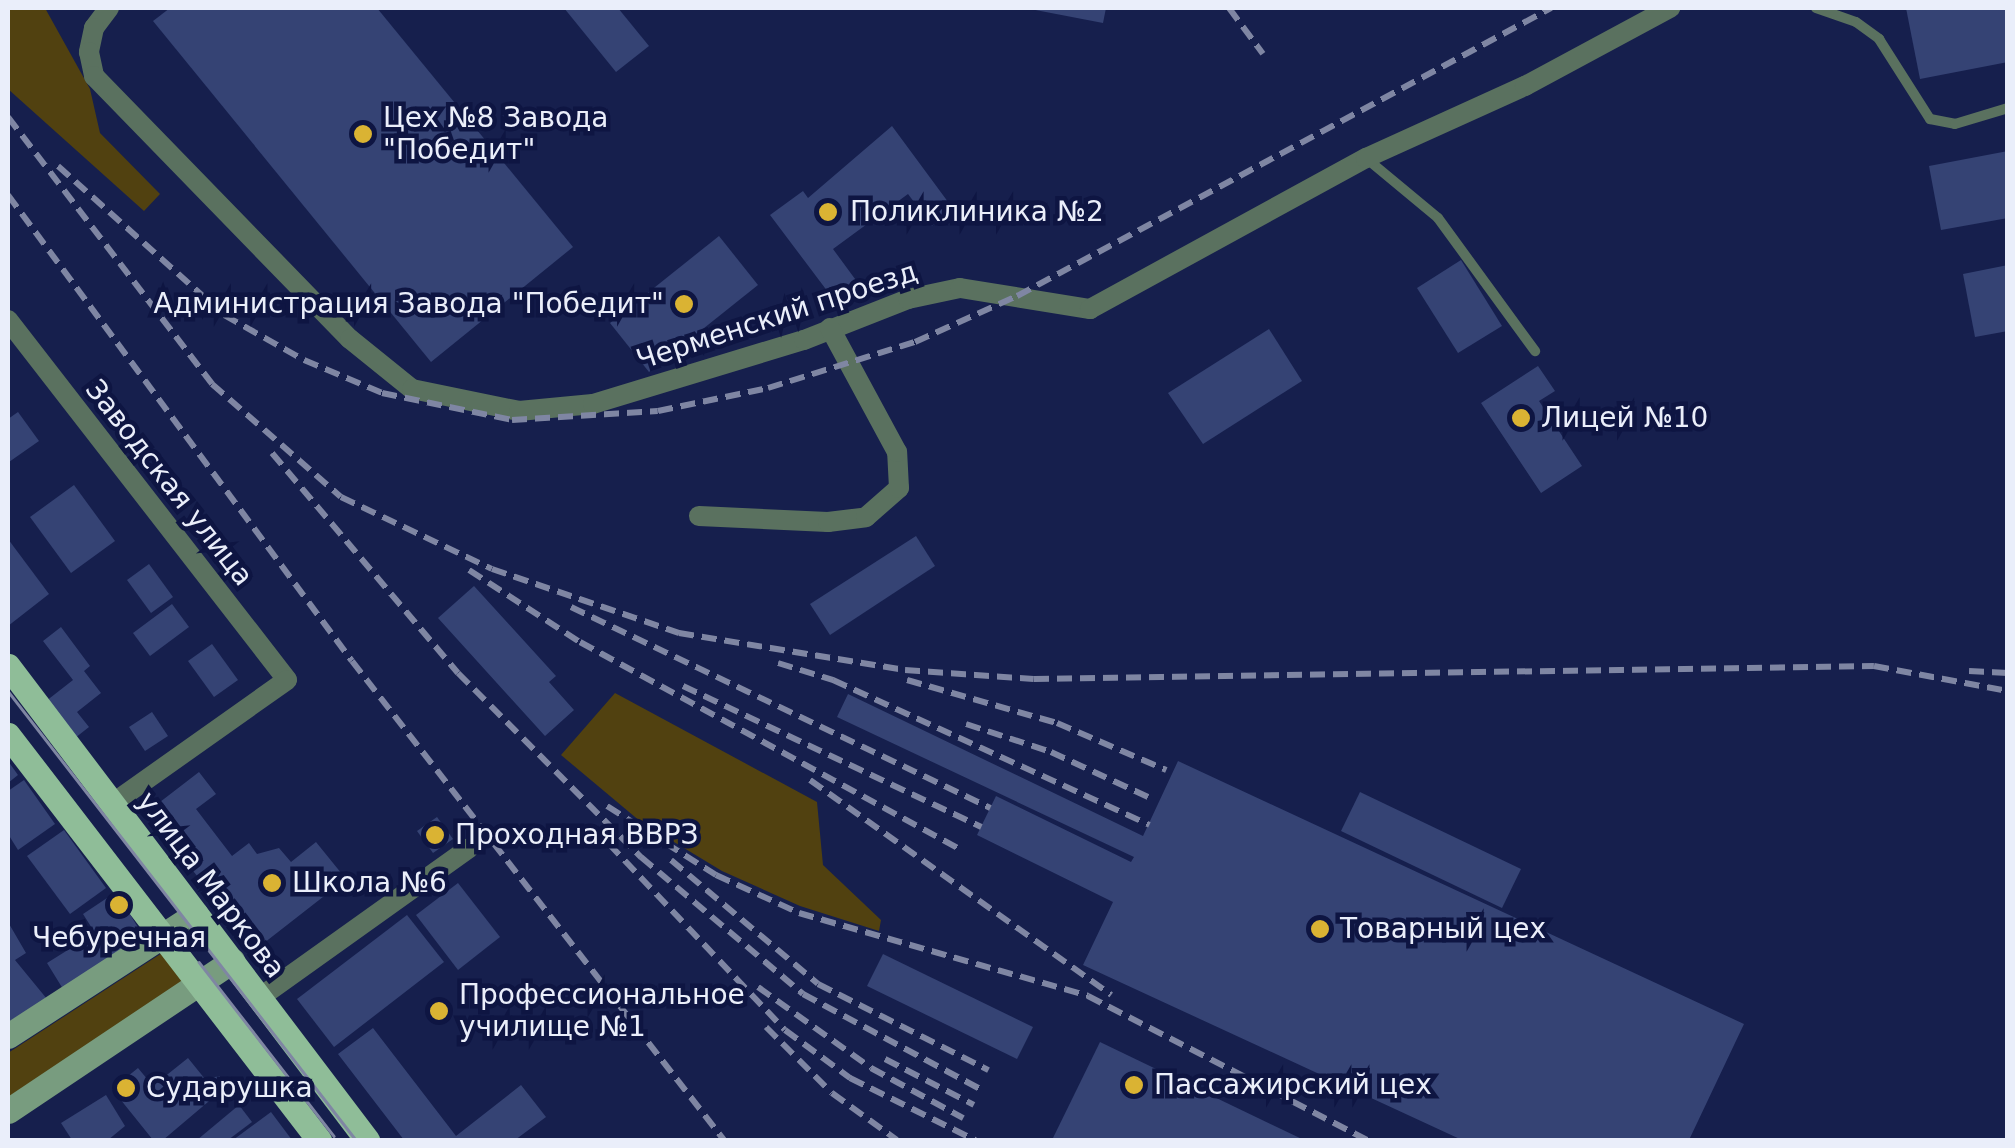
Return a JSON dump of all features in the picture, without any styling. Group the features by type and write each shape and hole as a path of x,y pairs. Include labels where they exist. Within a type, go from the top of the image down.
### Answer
{"main road":[{"name":"улица Маркова","path":"8,666 367,1140"},
{"path":"8,736 165,935 319,1140"}],"street":[{"name":"Черменский проезд","path":"109,8 94,28 88,52 94,76 350,339 412,388 518,411 594,404 908,299 960,288 1090,310 1366,158 1525,86 1670,8"},
{"name":"Заводская улица","path":"8,320 286,680 112,804"},
{"path":"700,516 828,522 866,517 899,488 898,452 830,328"},
{"path":"259,998 469,848"},
{"path":"8,1036 196,914"},
{"path":"8,1111 232,961"}],"lane":[{"path":"1816,8 1856,22 1879,40 1930,119 1954,124 2008,108"},
{"path":"1366,158 1438,218 1534,351"}],"shaded area":[{"path":"8,8 45,8 90,89 100,133 160,194 144,211 8,89"},
{"path":"615,693 817,802 823,865 881,920 879,931 800,906 722,871 641,822 561,755"},
{"path":"162,953 185,984 8,1098 8,1053"}],"building":[{"name":"Цех №8 Завода \"Победит\"","path":"170,8 377,8 573,247 431,362 153,21"},
{"path":"564,8 618,8 649,46 616,72"},
{"path":"1025,8 1106,8 1103,23"},
{"path":"1906,8 2008,8 2008,62 1920,79"},
{"name":"Поликлиника №2","path":"892,126 954,210 932,226 908,194 833,249 858,283 834,300 770,215 803,191 808,198"},
{"path":"2008,151 2008,218 1941,230 1929,166"},
{"name":"Администрация Завода \"Победит\"","path":"719,236 758,285 649,372 610,323"},
{"path":"1461,260 1502,326 1458,353 1417,288"},
{"path":"2008,265 2008,331 1975,337 1963,274"},
{"path":"1269,329 1302,381 1203,444 1168,393"},
{"path":"1538,366 1555,391 1539,401 1582,466 1541,493 1481,403"},
{"path":"18,412 39,441 9,462 8,419"},
{"path":"74,485 115,541 71,573 30,517"},
{"path":"916,536 935,566 830,635 810,604"},
{"path":"8,539 49,594 8,626"},
{"path":"149,564 173,597 151,613 127,580"},
{"path":"474,586 556,676 549,682 574,710 545,736 438,618"},
{"path":"172,604 189,627 150,656 133,633"},
{"path":"61,627 90,666 84,671 101,693 77,712 89,727 70,742 41,705 73,680 43,641"},
{"path":"212,644 238,680 214,697 188,661"},
{"name":"Товарный цех","path":"848,694 1143,836 1178,761 1744,1024 1689,1140 1462,1140 1083,965 1113,902 977,835 996,796 1131,862 1134,857 837,717"},
{"path":"152,712 168,736 145,751 129,727"},
{"path":"8,761 18,775 8,783"},
{"path":"199,772 216,794 196,809 232,856 249,843 257,854 279,848 291,862 316,842 346,879 255,950 147,812"},
{"path":"24,780 55,824 18,850 8,834 8,791"},
{"path":"1360,792 1521,869 1502,908 1341,831"},
{"name":"Проходная ВВРЗ","path":"437,817 453,839 433,853 417,831"},
{"path":"64,830 106,888 70,914 27,856"},
{"path":"458,883 500,937 458,970 416,915"},
{"path":"116,892 144,937 63,989 47,963 95,933 83,914"},
{"path":"407,915 444,962 334,1047 297,999"},
{"path":"8,922 26,953 15,960 47,999 8,1022"},
{"path":"883,954 1033,1027 1017,1059 867,986"},
{"path":"373,1028 456,1136 521,1085 546,1117 515,1140 404,1140 338,1054"},
{"name":"Пассажирский цех","path":"1100,1042 1304,1140 1052,1140"},
{"path":"188,1058 205,1079 220,1076 221,1091 163,1140 153,1140 112,1089 138,1068 153,1086"},
{"path":"106,1095 125,1126 108,1140 72,1140 61,1123"},
{"path":"239,1105 252,1122 228,1140 197,1140"},
{"path":"271,1112 292,1140 233,1140"}],"tram line":[{"path":"8,691 356,1140"},
{"path":"199,962 334,1136"}],"railway":[{"path":"1229,8 1263,54"},
{"path":"58,166 224,315 304,360 382,393 512,420 658,411 768,388 915,342 1017,296 1551,8"},
{"path":"8,117 212,384 341,497 492,569 679,633 905,670 1034,679 1874,666 2008,691"},
{"path":"8,195 352,661 724,1140"},
{"path":"272,453 458,673 641,857 803,994 980,1089"},
{"path":"469,570 580,642 960,849"},
{"path":"571,607 990,808"},
{"path":"778,663 833,680 1149,825"},
{"path":"1969,671 2008,673"},
{"path":"907,680 1057,723 1166,770"},
{"path":"683,686 981,827"},
{"path":"966,724 1051,752 1148,797"},
{"path":"810,780 1111,995"},
{"path":"607,806 716,875 799,913 1088,996 1367,1140"},
{"path":"593,827 785,1030 850,1078 975,1140"},
{"path":"671,860 818,984 988,1070"},
{"path":"758,987 871,1068 963,1118"},
{"path":"766,1027 832,1093 897,1140"},
{"path":"885,1059 974,1105"}],"place":[{"name":"Цех №8 Завода \"Победит\"","path":"363,134"},
{"name":"Поликлиника №2","path":"828,212"},
{"name":"Администрация Завода \"Победит\"","path":"684,304"},
{"name":"Лицей №10","path":"1521,418"},
{"name":"Проходная ВВРЗ","path":"435,835"},
{"name":"Школа №6","path":"272,883"},
{"name":"Чебуречная","path":"119,905"},
{"name":"Товарный цех","path":"1320,929"},
{"name":"Профессиональное училище №1","path":"439,1011"},
{"name":"Пассажирский цех","path":"1134,1085"},
{"name":"Сударушка","path":"126,1088"}]}
